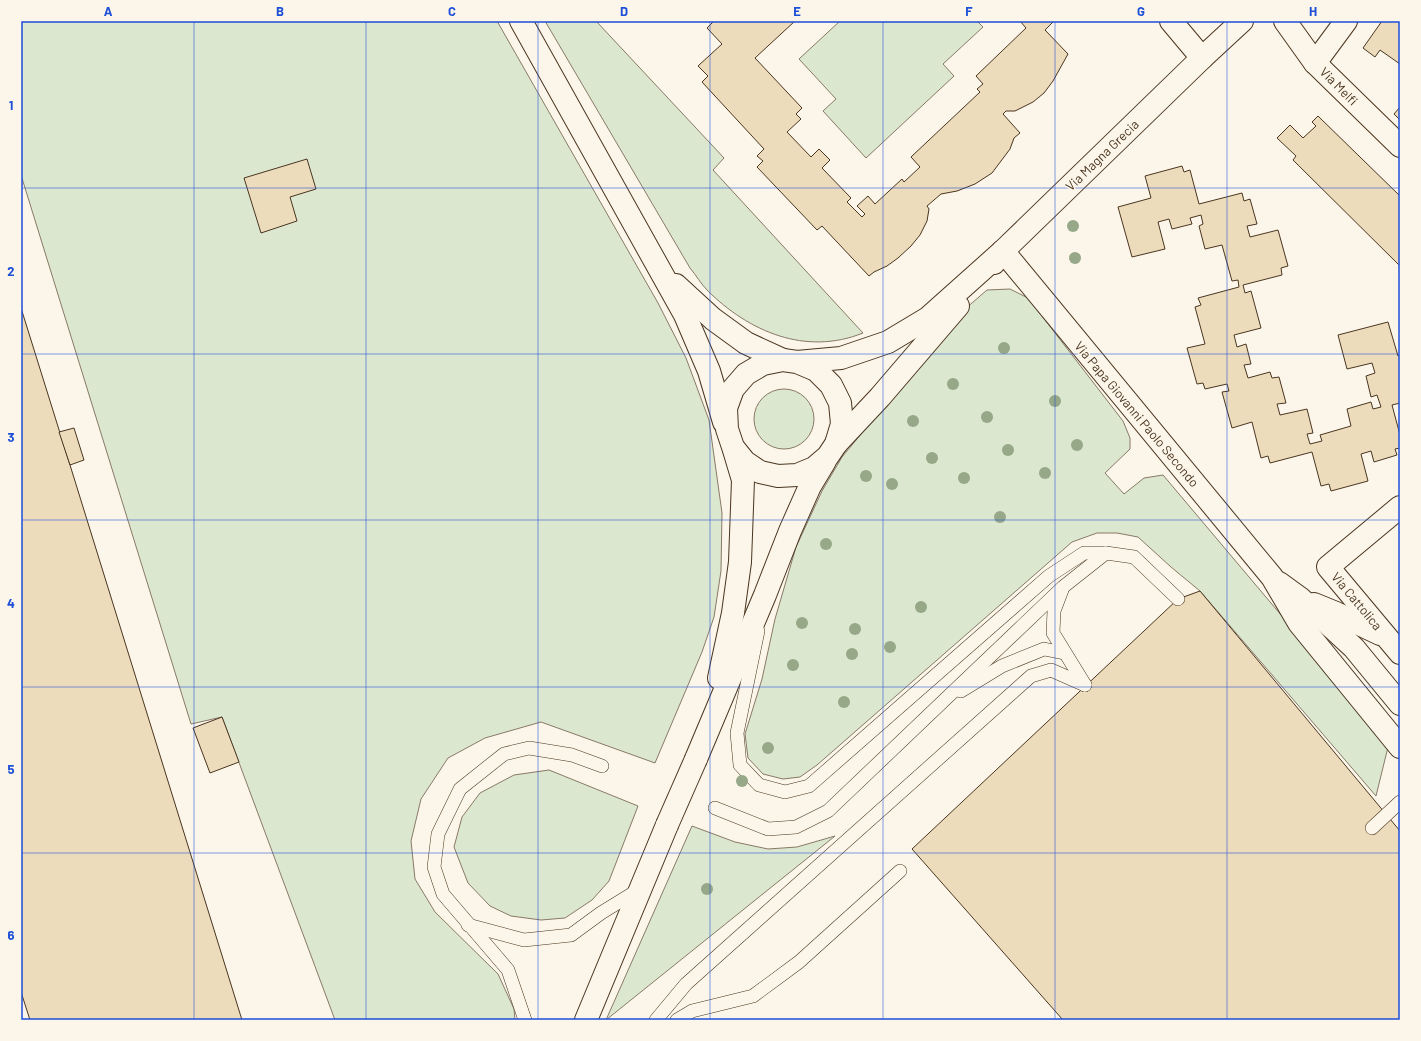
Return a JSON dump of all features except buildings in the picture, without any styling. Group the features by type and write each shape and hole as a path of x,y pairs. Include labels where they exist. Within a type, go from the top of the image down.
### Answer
{"street":[{"path":"521,21 685,315 706,364 743,480 740,562 733,614 724,656 699,750"},
{"path":"1171,21 1202,58"},
{"name":"Via Magna Grecia","path":"832,450 967,296 1003,251 1242,21"},
{"name":"Via Melfi","path":"1285,21 1315,63 1400,146"},
{"path":"1315,63 1346,21"},
{"path":"832,450 814,468 797,475 778,476 760,472 745,462 730,438 726,408 733,390 746,374 763,364 841,358 888,342 928,318 1003,251"},
{"name":"Via Papa Giovanni Paolo Secondo","path":"1003,251 1272,577 1299,623 1400,747"},
{"path":"586,1020 765,595 790,531 810,486 832,450 842,424 840,403 831,384 816,370 746,343 713,319 683,292 656,261"},
{"name":"Via Cattolica","path":"1394,646 1328,567 1400,507"},
{"name":"Via Papa Giovanni Paolo Secondo","path":"1272,577 1301,598 1354,648 1400,704"},
{"path":"1301,598 1336,613 1394,646"}],"lane":[{"path":"765,595 737,734 740,765 759,785 785,792 809,786 1048,576 1084,553 1106,553 1134,557 1178,599"},
{"path":"715,808 768,829 796,828 828,810 1063,586 1106,553"},
{"path":"656,1020 686,984 1031,676 1051,670 1085,685 1053,633 1054,611 1063,586"},
{"path":"940,703 1002,666 1044,649 1064,653"},
{"path":"525,1020 508,970 443,894 434,867 438,834 460,789 504,754 529,748 572,755 602,766"},
{"path":"1372,828 1400,802"},
{"path":"678,1020 692,1011 753,996 799,962 900,871"},
{"path":"468,925 524,940 571,935 601,913 641,888"}],"green space":[{"path":"21,21 497,21 658,303 686,358 709,420 722,513 721,571 714,617 702,652 655,763 541,722 485,738 448,758 421,799 411,841 415,879 435,912 498,974 514,1009 515,1020 335,1020 222,717 191,724 21,175"},
{"path":"545,21 596,21 724,158 713,170 863,333 842,339 820,342 800,341 779,336 741,318 723,305 707,290 690,268"},
{"path":"840,21 977,21 983,27 943,64 954,76 866,158 823,111 836,99 799,59"},
{"path":"1010,289 1028,298 1123,421 1130,438 1130,449 1105,473 1124,494 1144,478 1163,475 1389,743 1376,796 1200,591 1138,537 1117,533 1097,533 1072,542 817,765 800,777 783,779 763,774 748,758 745,734 762,679 775,619 796,547 822,491 842,457 965,309 987,290"},
{"path":"784,389 801,394 809,402 814,419 809,436 801,444 784,449 767,444 759,436 754,419 759,402 767,394"},
{"path":"549,770 638,806 609,881 592,900 565,918 541,920 511,916 490,906 468,883 454,847 462,817 480,793 514,775"},
{"path":"692,826 735,842 768,849 797,847 835,836 606,1020"}]}
